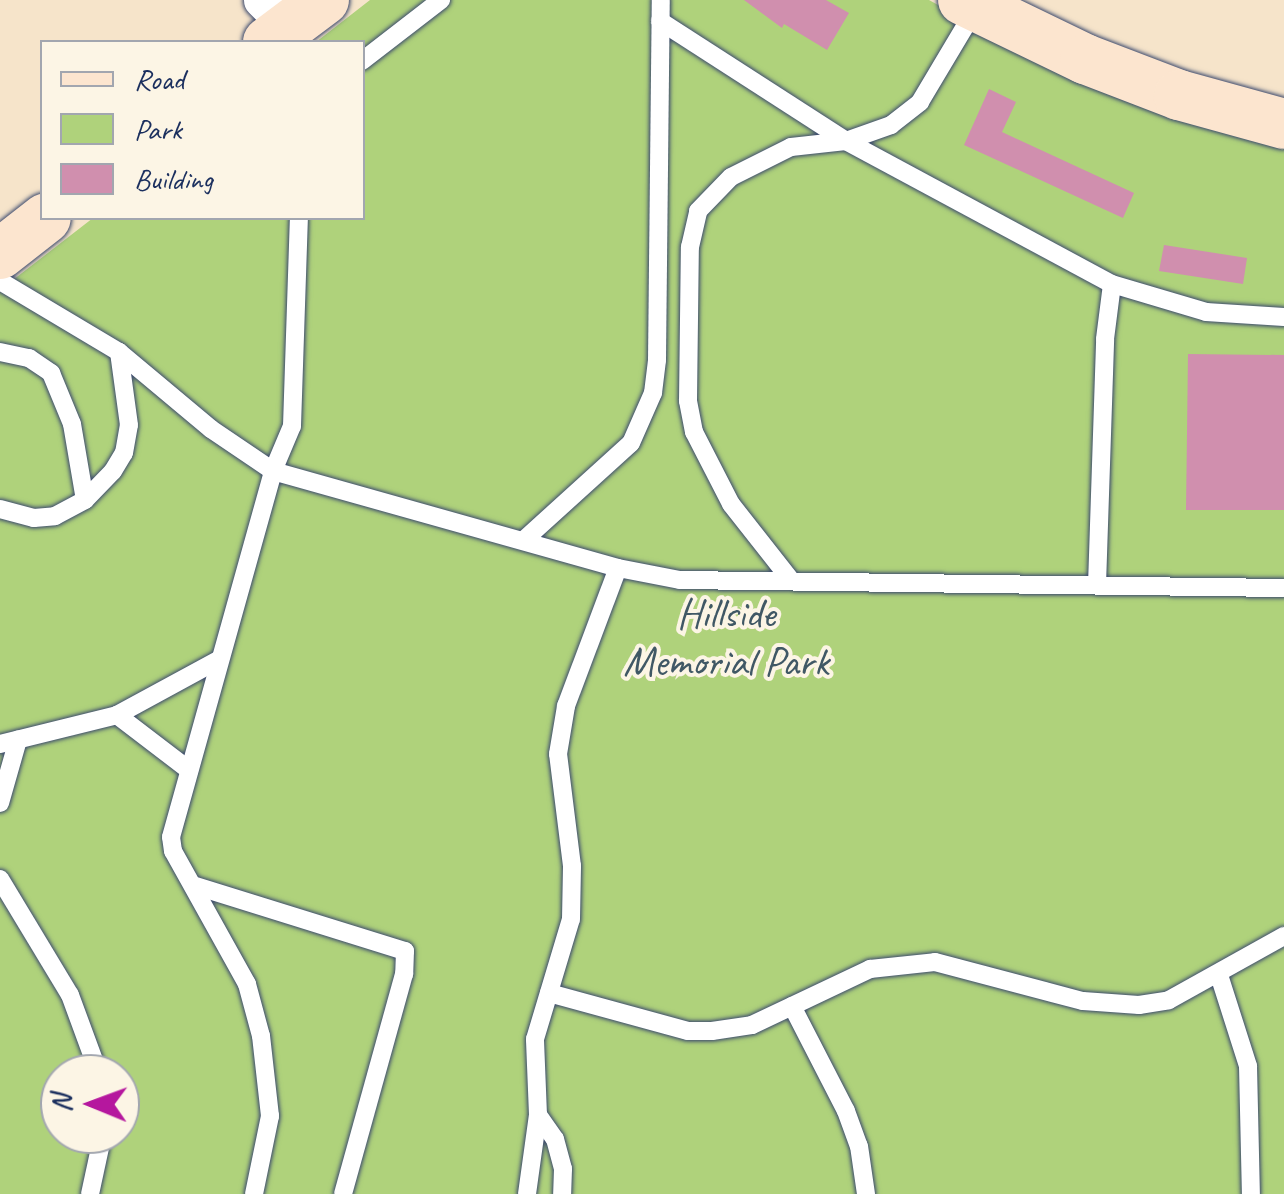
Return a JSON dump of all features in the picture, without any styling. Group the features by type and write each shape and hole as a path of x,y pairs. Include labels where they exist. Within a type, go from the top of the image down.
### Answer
{"street":[{"path":"970,4 1116,71 1180,95 1284,124"},
{"path":"0,254 43,220"}],"lane":[{"path":"365,59 440,0"},
{"path":"524,540 630,442 653,393 658,360 661,0"},
{"path":"790,579 715,480 694,432 688,401 690,247 698,211 731,176 791,147 846,141 892,125 920,102 970,4"},
{"path":"660,21 846,141 1112,284 1206,312 1284,317"},
{"path":"254,1194 270,1116 261,1036 247,984 196,886 179,862 171,837 274,471 292,426 299,220"},
{"path":"0,281 119,352 211,429 274,471 618,568 680,580 1284,588"},
{"path":"1096,584 1105,338 1112,284"},
{"path":"0,352 29,358 51,373 72,424 85,500"},
{"path":"0,510 34,518 55,516 100,488 124,453 128,393 119,352"},
{"path":"527,1194 538,1115 534,1051 571,919 572,866 562,802 561,738 566,706 618,568"},
{"path":"0,804 9,742 116,715 220,658"},
{"path":"116,715 189,770"},
{"path":"0,879 70,995 92,1054"},
{"path":"196,886 405,951 404,974 343,1194"},
{"path":"549,992 688,1031 752,1025 870,969 897,964 964,967 1083,1001 1139,1004 1169,1000 1219,976 1284,936"},
{"path":"1219,976 1248,1066 1250,1194"},
{"path":"792,1006 846,1111 859,1146 866,1194"},
{"path":"538,1115 555,1139 564,1168 562,1194"},
{"path":"90,1194 99,1154"}],"green space":[{"name":"Hillside Memorial Park","path":"370,0 929,0 1063,74 1284,142 1284,1194 0,1194 0,290 90,220 365,220 365,40 319,40"}],"building":[{"path":"744,0 826,0 849,13 827,50 784,24 782,28"},
{"path":"989,89 1016,102 1002,132 1134,193 1123,218 964,145"},
{"path":"1164,245 1247,258 1243,284 1159,271"},
{"path":"1188,354 1284,355 1284,510 1186,510"}]}
